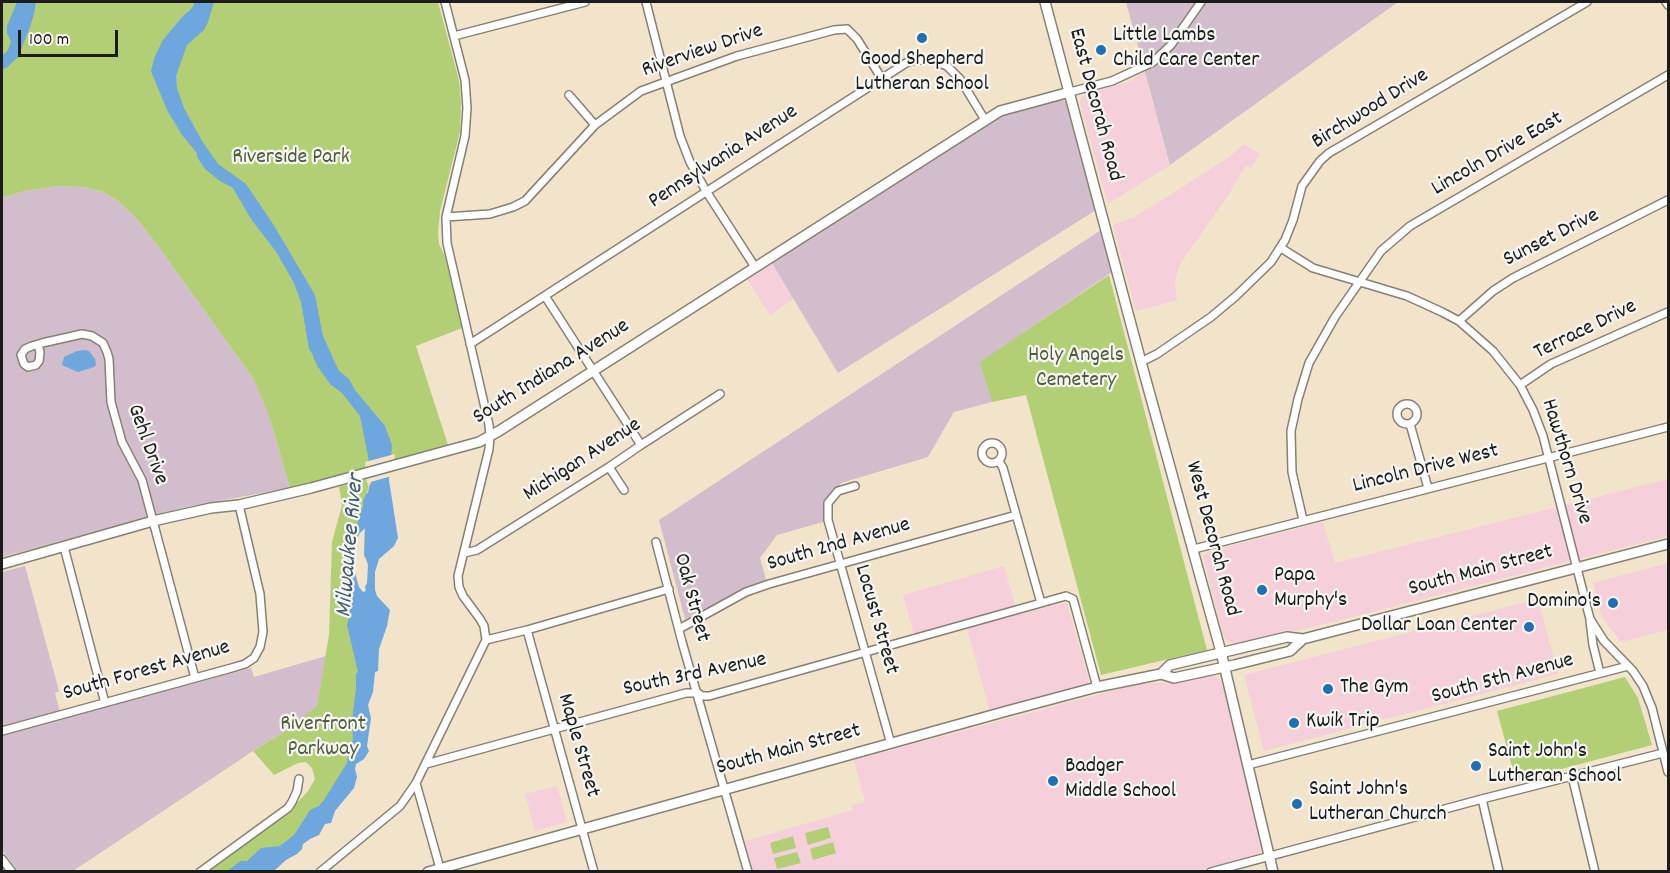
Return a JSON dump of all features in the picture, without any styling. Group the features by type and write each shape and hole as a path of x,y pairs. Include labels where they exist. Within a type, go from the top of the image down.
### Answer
{"street":[{"path":"320,872 400,806 426,764 486,640 484,626 463,596 458,576 489,449 490,436 447,243 446,217 465,136 467,108 465,80 445,2"},
{"path":"454,36 561,4 585,2"},
{"path":"646,2 680,136 690,162 755,267"},
{"name":"East Decorah Road","path":"1046,2 1104,219"},
{"path":"1070,92 1112,81 1153,62 1171,45 1201,2"},
{"name":"Birchwood Drive","path":"1141,362 1157,354 1211,317 1271,262 1281,248 1293,220 1302,186 1320,160 1587,2"},
{"path":"1666,2 1668,6"},
{"name":"Riverview Drive","path":"446,217 490,214 525,201 595,126 641,91 737,56 848,27 882,79"},
{"name":"Pennsylvania Avenue","path":"470,344 906,63 915,60 932,60 940,62 954,72 985,120"},
{"name":"Lincoln Drive East","path":"1304,520 1292,472 1291,431 1298,399 1309,363 1335,317 1380,251 1410,226 1668,75"},
{"name":"South Indiana Avenue","path":"2,564 153,521 211,508 240,505 362,475 479,442 1000,111 1070,92"},
{"path":"569,95 595,126"},
{"name":"Sunset Drive","path":"1459,321 1493,291 1513,279 1668,200"},
{"name":"West Decorah Road","path":"1104,219 1225,667 1273,872"},
{"name":"Hawthorn Drive","path":"1281,248 1313,268 1407,296 1459,321 1493,351 1520,385 1543,436 1590,619 1604,641 1638,677 1648,695 1668,772"},
{"path":"545,296 640,445"},
{"name":"Terrace Drive","path":"1520,385 1551,364 1668,312"},
{"name":"Gehl Drive","path":"38,345 82,333 103,343 109,359 111,402 122,442 142,480 153,521"},
{"name":"Michigan Avenue","path":"464,554 477,550 720,394"},
{"path":"1410,424 1428,488"},
{"name":"Lincoln Drive West","path":"1194,549 1668,427"},
{"path":"999,461 1003,468 1041,603"},
{"path":"609,467 624,490"},
{"name":"Locust Street","path":"855,486 838,490 828,502 828,520 891,744"},
{"name":"South Forest Avenue","path":"2,731 245,664 254,658 260,647 263,632 260,594 240,505"},
{"name":"South 2nd Avenue","path":"679,629 746,592 769,584 1016,515"},
{"path":"153,521 195,678"},
{"name":"Oak Street","path":"656,542 748,872"},
{"name":"South Main Street","path":"1161,674 1170,665 1287,637 1303,639 1668,544"},
{"path":"64,547 105,703"},
{"path":"486,640 669,589"},
{"name":"South 3rd Avenue","path":"426,764 686,693 709,696 1066,596 1073,599 1097,687"},
{"path":"1590,619 1600,673"},
{"name":"Maple Street","path":"527,630 594,872"},
{"name":"South Main Street","path":"428,872 725,788 1097,687 1161,674 1174,678 1290,651 1303,639"},
{"name":"South 5th Avenue","path":"1248,765 1628,666"},
{"path":"1211,872 1664,753"},
{"path":"1572,776 1595,872"},
{"path":"200,872 288,808 297,791 299,778"},
{"path":"416,783 441,870"},
{"path":"1482,799 1499,872"},
{"path":"2,859 12,872"}],"shaded area":[{"path":"1126,2 1398,2 1170,165"},
{"path":"1144,71 1170,165 1108,204 1080,103 1081,98 1085,94 1129,82"},
{"path":"1060,100 1065,101 1068,107 1096,210 838,373 772,263 1002,116"},
{"path":"1244,144 1260,154 1251,168 1246,165 1229,194 1183,260 1178,269 1175,284 1177,300 1136,311 1113,225 1132,218 1164,199 1229,157"},
{"path":"58,186 83,187 101,191 117,200 137,219 158,246 253,378 265,402 290,488 186,507 2,557 2,198 25,191"},
{"path":"1101,230 1112,272 981,362 992,402 954,412 928,457 841,483 826,505 830,520 777,535 760,558 766,580 685,619 659,520"},
{"path":"772,263 794,299 770,315 747,279"},
{"path":"1668,479 1668,536 1338,621 1239,644 1230,643 1223,635 1203,556 1207,552 1323,522 1335,563"},
{"path":"1668,563 1668,630 1621,642 1602,617 1593,583"},
{"path":"25,566 59,691 55,693 62,719 251,668 254,677 326,656 317,707 289,729 73,871 18,871 2,850 2,572"},
{"path":"1004,566 1018,615 1067,603 1089,681 1087,685 990,712 965,621 914,634 903,595"},
{"path":"1538,599 1558,674 1264,751 1244,675"},
{"name":"Badger Middle School","path":"1206,675 1219,679 1223,687 1262,846 1259,854 1196,872 753,872 745,841 853,810 852,805 865,802 854,760 1134,685"},
{"path":"557,786 567,822 535,831 525,794"}],"green space":[{"name":"Riverside Park","path":"2,2 438,2 459,80 461,102 460,132 440,211 438,233 462,328 416,346 448,445 290,488 271,422 253,378 137,219 117,200 101,191 83,187 58,186 25,191 2,198"},
{"name":"Holy Angels Cemetery","path":"1109,275 1207,650 1101,675 1026,395 992,402 980,362"},
{"name":"Riverfront Parkway","path":"369,478 366,507 349,562 359,667 353,744 347,766 331,793 300,833 285,846 232,871 208,872 295,805 315,779 312,768 306,762 298,763 274,775 253,751 289,729 317,706 329,635 332,542 342,505 339,487"},
{"path":"1625,677 1638,698 1652,745 1516,781 1497,711"},
{"path":"828,827 831,838 808,845 805,833"},
{"path":"793,836 796,848 773,854 770,843"},
{"path":"833,842 836,853 813,860 810,849"},
{"path":"797,852 801,863 777,869 774,858"}],"water":[{"path":"17,2 36,2 34,14 18,57 2,70 2,56 8,50 11,42 7,26"},
{"path":"194,2 214,2 204,30 187,45 176,76 177,88 184,108 218,164 246,184 273,224 315,295 323,336 339,371 349,379 355,390 385,426 392,445 389,480 398,538 394,546 379,559 375,572 377,596 390,610 379,649 378,671 375,672 373,692 368,705 371,718 367,746 369,751 364,759 356,764 357,777 354,788 335,811 331,823 325,824 319,835 303,844 297,854 271,871 227,871 241,861 247,861 261,848 280,846 294,835 310,810 319,806 324,800 347,763 353,739 352,720 358,672 347,625 349,616 345,584 346,560 349,541 357,527 363,501 371,483 360,416 342,393 330,384 309,349 301,302 294,283 277,253 251,219 233,188 205,169 197,153 182,135 167,110 151,71 163,40 194,5","holes":["378,518 364,553 368,565 366,591 363,592 359,587 354,569 353,548 360,533"]},
{"path":"85,350 89,351 95,359 94,367 78,372 62,365 64,357"}],"pier":[{"path":"395,454 392,476 367,483 365,462"}],"waterway":[{"name":"Milwaukee River","path":"370,554 371,524 375,506"}],"place":[{"name":"Good Shepherd Lutheran School","path":"922,38"},
{"name":"Little Lambs Child Care Center","path":"1101,50"},
{"name":"Papa Murphy's","path":"1262,590"},
{"name":"Domino's","path":"1613,603"},
{"name":"Dollar Loan Center","path":"1529,627"},
{"name":"The Gym","path":"1328,689"},
{"name":"Kwik Trip","path":"1294,723"},
{"name":"Saint John's Lutheran School","path":"1476,766"},
{"name":"Badger Middle School","path":"1053,781"},
{"name":"Saint John's Lutheran Church","path":"1297,804"}]}
